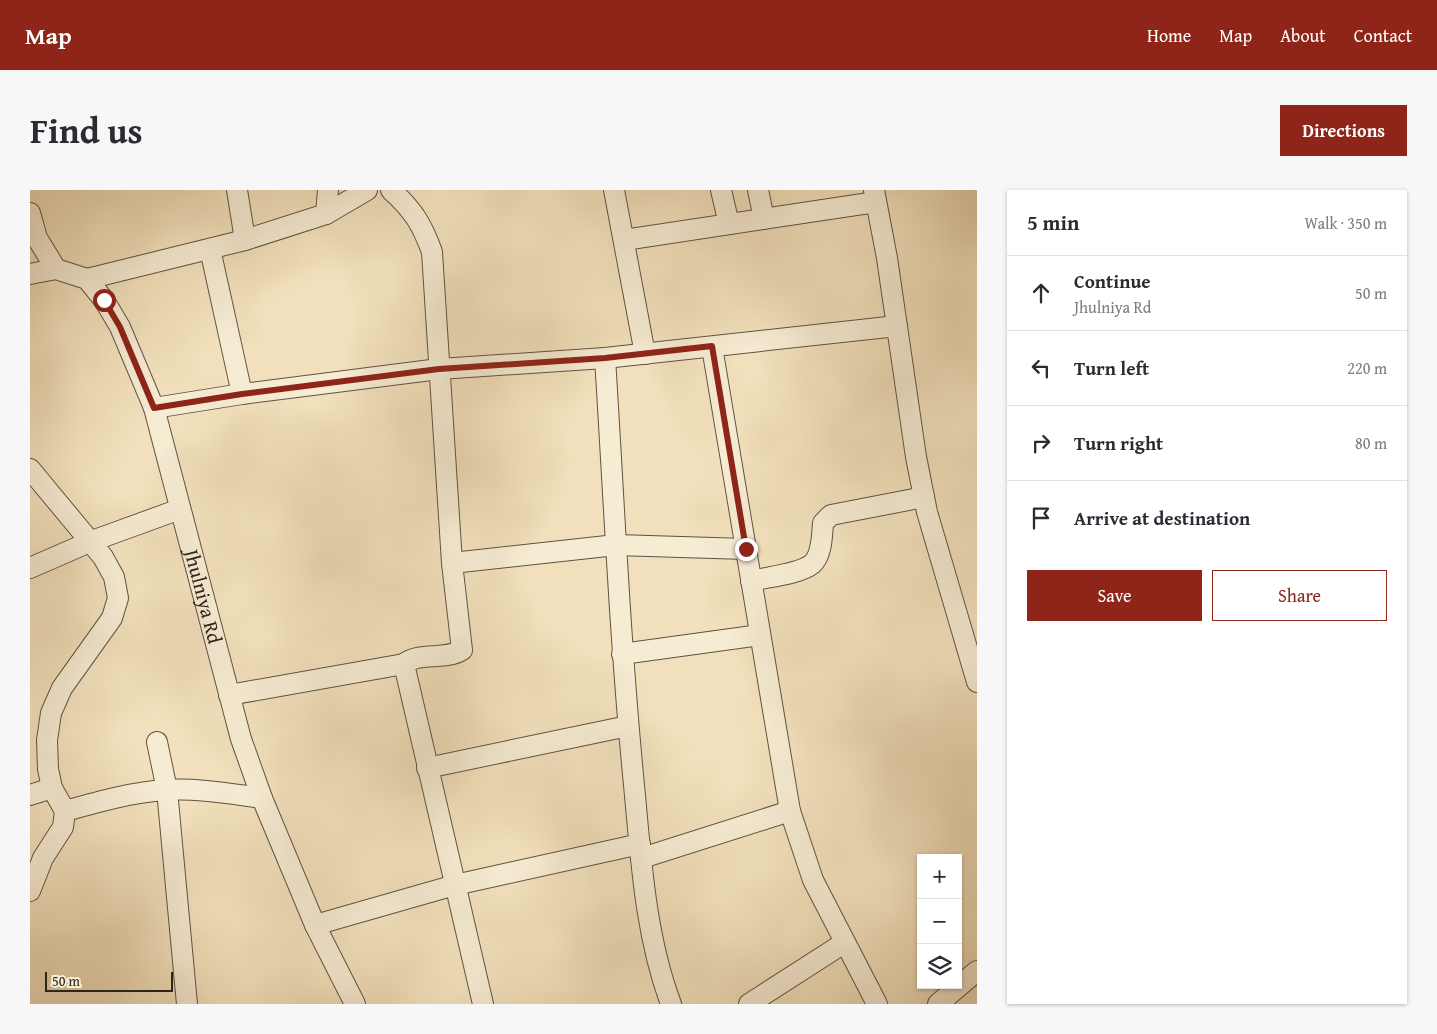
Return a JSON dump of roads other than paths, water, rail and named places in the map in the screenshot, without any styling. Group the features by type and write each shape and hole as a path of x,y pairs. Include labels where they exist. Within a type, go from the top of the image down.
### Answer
{"street":[{"path":"237,190 245,240"},
{"path":"326,214 328,190"},
{"path":"30,274 56,269 87,279 210,249 326,214 367,190"},
{"path":"229,695 404,664 411,659 453,656 462,650 452,563 432,252 425,232 413,211 391,190"},
{"path":"614,190 645,354"},
{"path":"721,190 729,224"},
{"path":"758,190 764,219"},
{"path":"624,240 764,219 875,196 924,497 970,630 977,682"},
{"path":"30,213 38,238 56,269"},
{"path":"210,249 242,394"},
{"name":"Jhulniya Rd","path":"87,279 104,300 120,327 154,408 241,739 262,798 315,925 355,1004"},
{"path":"154,408 242,394 439,369 605,358 897,326"},
{"path":"712,346 790,810 813,880 844,943 878,1004"},
{"path":"605,358 628,726 641,851 656,961 671,1004"},
{"path":"30,469 92,541 114,577 118,598 112,618 62,688 51,713 47,740 48,769 52,788 64,811 63,828 43,858 30,891"},
{"path":"751,581 802,570 813,564 820,551 823,523 831,515 924,497"},
{"path":"30,568 92,541 180,509"},
{"path":"452,563 616,545 746,549"},
{"path":"622,654 760,635"},
{"path":"404,664 483,1004"},
{"path":"427,768 628,726"},
{"path":"157,742 167,790 187,1004"},
{"path":"30,796 52,788"},
{"path":"64,811 99,802 167,790 215,792 262,798"},
{"path":"315,925 455,886 641,851 790,810"},
{"path":"749,1004 844,943"},
{"path":"938,1004 977,971"}]}
